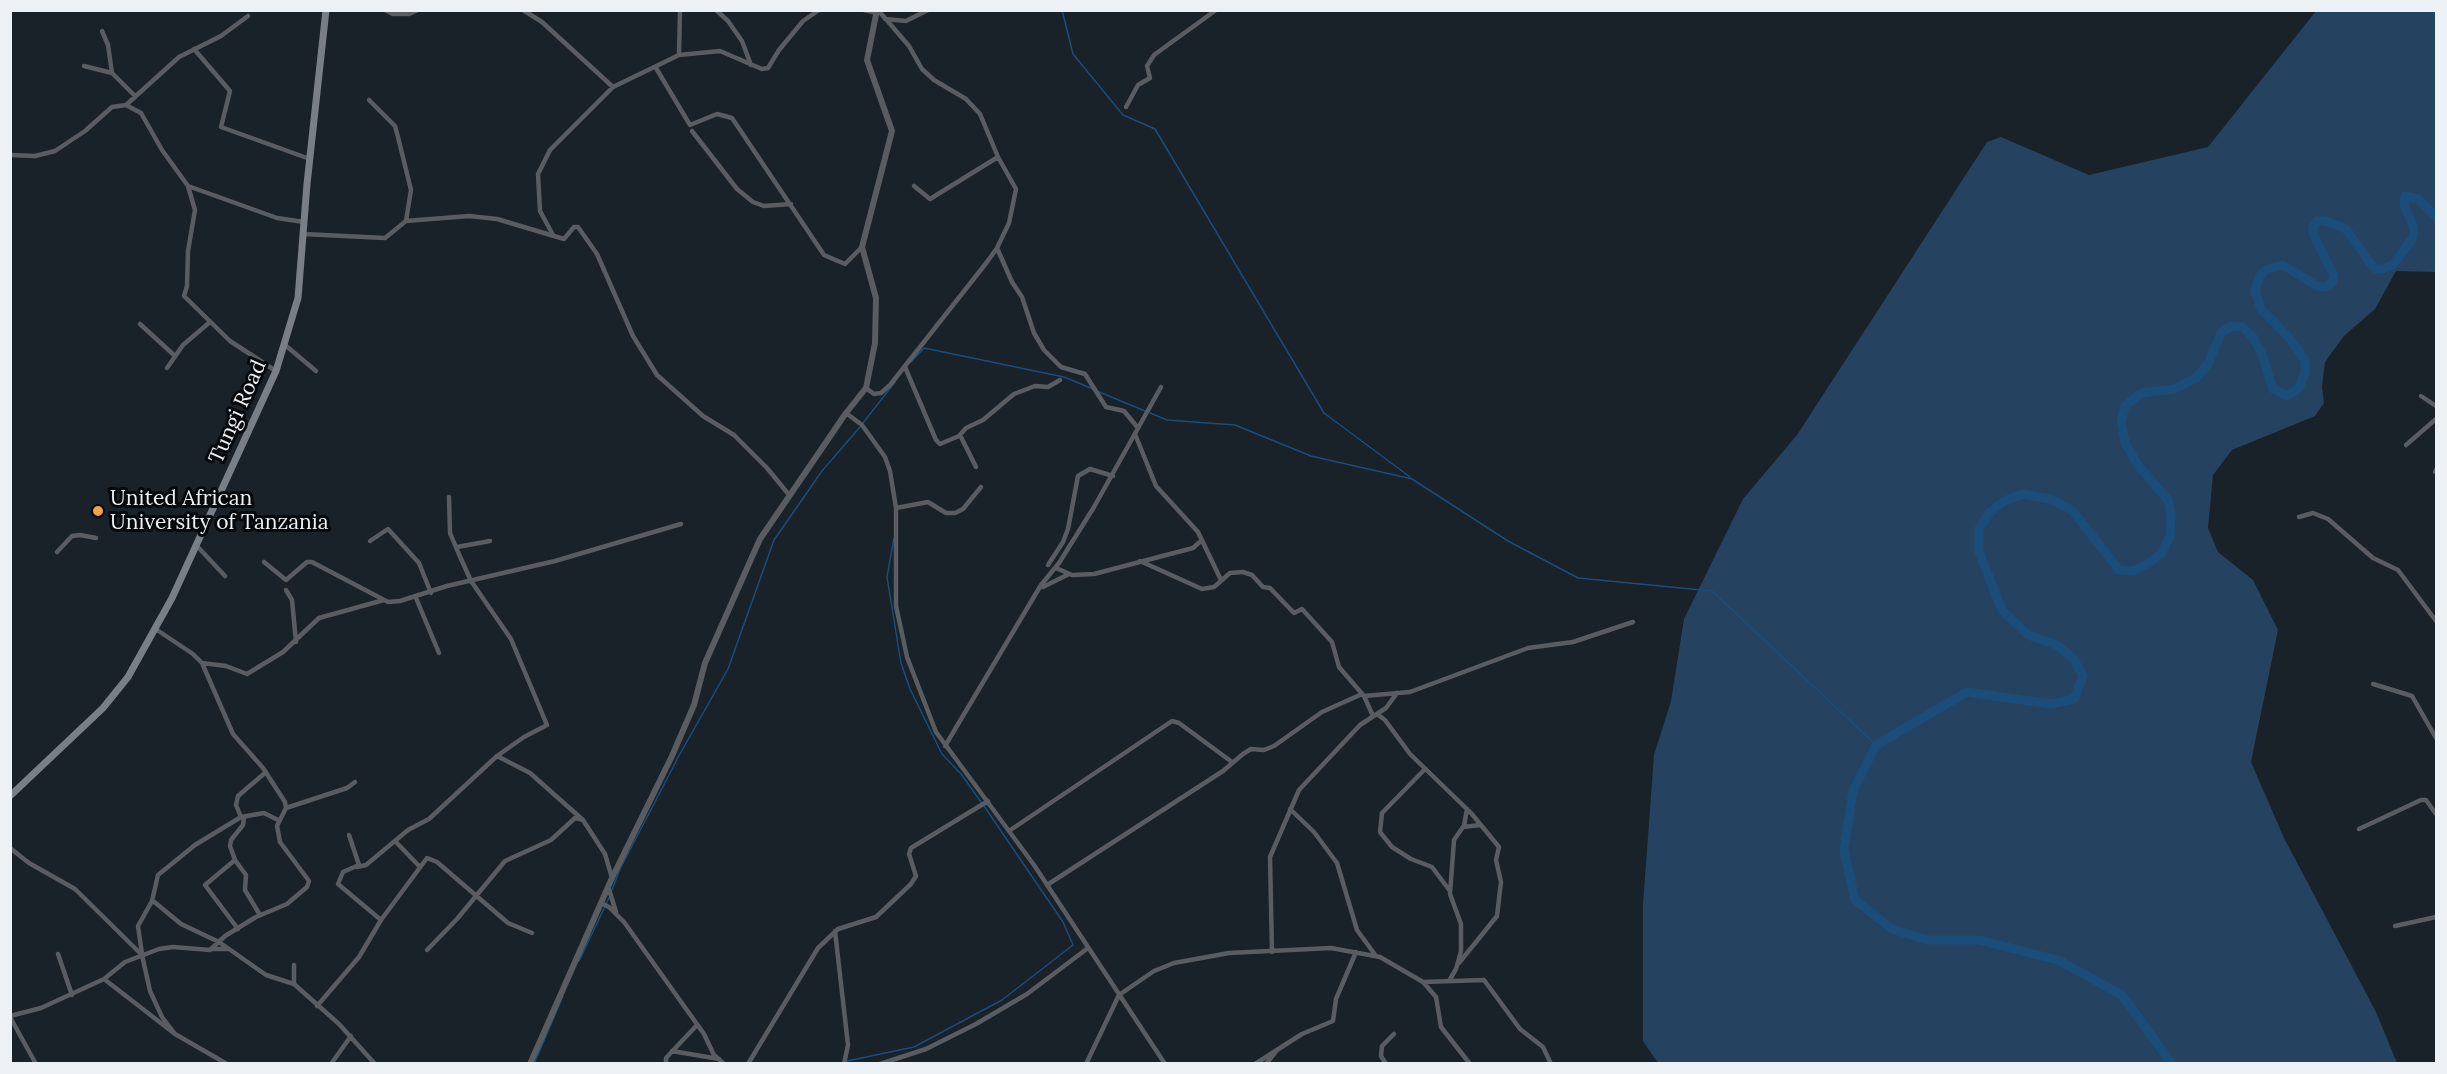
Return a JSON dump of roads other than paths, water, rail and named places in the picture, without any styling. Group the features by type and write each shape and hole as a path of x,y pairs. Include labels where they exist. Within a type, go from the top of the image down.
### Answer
{"main road":[{"name":"Tungi Road","path":"10,796 103,708 128,677 157,630 276,371 298,298 326,10"}],"street":[{"path":"385,10 393,14 410,14 418,10"},
{"path":"522,10 542,22 613,87"},
{"path":"679,55 680,10"},
{"path":"716,10 728,21 742,41 752,65"},
{"path":"553,235 540,211 538,174 550,150 613,87 679,55 720,51 762,69 768,68 779,50 803,21 819,10"},
{"path":"864,10 878,11 909,46 921,69 934,80 966,99 980,114 998,157 1016,189 1009,223 997,248 905,367 881,393 874,394 866,388"},
{"path":"885,19 906,21 928,10"},
{"path":"1126,107 1138,85 1150,78 1147,66 1154,55 1216,10"},
{"path":"530,1064 608,886 672,756 694,705 705,663 760,539 846,413 866,388 875,343 876,298 862,247 892,131 867,60 878,11"},
{"path":"126,105 179,57 221,36 248,15"},
{"path":"102,31 108,45 112,73"},
{"path":"194,49 230,93 221,127 310,159"},
{"path":"84,66 112,73 135,96"},
{"path":"656,68 690,125 717,114 732,118 745,141 768,168 826,257 845,264 862,247"},
{"path":"369,100 394,126 398,137 411,190 406,221"},
{"path":"10,155 35,156 55,151 85,131 112,107 126,105 141,113 162,150 188,186 195,210 184,296 230,341 276,371"},
{"path":"692,130 737,189 753,202 764,206 791,204"},
{"path":"914,186 930,199 998,157"},
{"path":"188,186 277,218 304,222"},
{"path":"303,234 385,238 406,221 469,216 497,219 564,239 574,227 579,226 597,254 633,336 657,375 703,416 734,435 767,468 790,496"},
{"path":"997,248 1012,282 1022,297 1034,333 1044,350 1061,368 1085,374 1106,407 1124,411 1138,428"},
{"path":"167,368 183,345 210,322"},
{"path":"140,324 175,356"},
{"path":"285,345 315,371"},
{"path":"905,367 937,442 942,444 994,413 1014,394 1032,386 1048,387 1060,380"},
{"path":"945,746 1038,590 1056,568 1113,476 1161,387"},
{"path":"2421,396 2436,406"},
{"path":"846,413 862,425 885,457 890,471 896,508 895,594 899,623 920,695 945,746 988,801 1047,885 1165,1064"},
{"path":"2406,445 2436,418"},
{"path":"1135,434 1155,486 1193,525 1221,580"},
{"path":"960,435 976,467"},
{"path":"1048,565 1068,530 1078,476 1090,470 1113,476"},
{"path":"896,508 928,502 946,513 955,513 963,508 981,487"},
{"path":"381,920 339,886 340,875 366,865 408,830 429,819 496,756 547,725 511,639 471,581 450,532 449,497"},
{"path":"2299,517 2313,513 2328,519 2373,558 2398,570 2436,621"},
{"path":"264,562 286,580 308,562 312,562 388,602 416,598 471,581 555,561 681,524"},
{"path":"370,541 388,529 419,563 430,592"},
{"path":"57,552 72,536 96,538"},
{"path":"1056,568 1069,573 1094,574 1193,548 1202,540"},
{"path":"457,547 490,541"},
{"path":"196,545 225,576"},
{"path":"1140,561 1197,588 1212,588 1230,573 1249,573 1263,587 1270,588 1294,613 1302,609 1332,642 1339,667 1363,695 1375,715 1425,769 1467,809 1498,847 1496,860 1501,882 1497,916 1459,963 1449,981"},
{"path":"1038,590 1069,573"},
{"path":"286,590 292,600 296,642"},
{"path":"416,598 440,653"},
{"path":"202,663 226,666 247,674 296,642 319,618 385,600"},
{"path":"1047,885 1208,781 1251,749 1264,750 1275,746 1322,712 1363,695 1397,693 1423,688 1528,648 1574,642 1633,622"},
{"path":"157,630 193,654 202,663 233,734 266,772 286,808"},
{"path":"2373,684 2412,696 2436,738"},
{"path":"1272,952 1270,857 1290,808 1308,777 1360,725 1390,704 1397,693"},
{"path":"1009,831 1172,720 1232,762"},
{"path":"496,756 530,773 583,820 605,854 612,878"},
{"path":"1425,769 1382,813 1380,832 1392,847 1411,859 1432,867 1450,891"},
{"path":"260,915 245,890 246,875 235,860 230,843 243,825 243,817 236,805 238,796 266,772"},
{"path":"212,949 260,915 282,908 309,884 309,878 281,844 277,828 278,820 286,808 347,788 355,782"},
{"path":"2359,829 2421,800 2426,800 2436,814"},
{"path":"748,1064 805,965 835,931 868,921 885,910 914,880 916,871 909,854 911,848 988,801"},
{"path":"1290,808 1314,832 1337,863 1357,930 1376,956"},
{"path":"1459,963 1461,924 1451,903 1450,891 1454,840 1464,826 1467,809"},
{"path":"175,1034 162,1017 146,980 138,926 152,900 158,876 195,845 243,817 264,813 278,820"},
{"path":"427,950 477,896 505,861 546,842 575,818 583,820"},
{"path":"1464,826 1480,825"},
{"path":"349,835 359,864 357,867"},
{"path":"395,841 420,867"},
{"path":"10,848 29,863 75,889 142,955"},
{"path":"317,1006 359,957 381,920 427,858 433,859 510,925 532,933"},
{"path":"235,860 205,885 238,929"},
{"path":"608,886 617,914 724,1064"},
{"path":"152,900 181,924 219,942 266,975 294,984 351,1036 375,1064"},
{"path":"601,903 617,914"},
{"path":"2395,926 2436,917"},
{"path":"835,931 847,1054 844,1064"},
{"path":"36,1064 10,1017 72,995 104,979 125,962 142,955 169,947 229,949"},
{"path":"880,1064 926,1049 976,1024 1027,993 1088,948"},
{"path":"1086,1064 1119,995 1154,971 1174,963 1229,953 1331,948 1376,956 1406,970 1423,982 1436,997 1442,1027 1470,1064"},
{"path":"1255,1064 1302,1034 1334,1021 1336,999 1356,952"},
{"path":"58,954 72,995"},
{"path":"294,965 294,984"},
{"path":"104,979 175,1034 227,1064"},
{"path":"1423,982 1486,982 1520,1029 1543,1047 1551,1064"},
{"path":"666,1064 665,1059 697,1025"},
{"path":"1386,1064 1381,1056 1382,1046 1394,1034"},
{"path":"340,1064 333,1062 351,1036"},
{"path":"1266,1064 1274,1057 1278,1048"},
{"path":"672,1051 719,1059"},
{"path":"847,1054 852,1063"}],"waterway":[{"path":"1062,10 1073,54 1123,115 1155,129 1324,413 1410,477"},
{"path":"2172,1064 2122,995 2058,960 1979,940 1928,940 1892,929 1855,900 1844,850 1853,791 1876,745 1967,692 2051,704 2074,699 2083,676 2073,658 2057,645 2028,635 2002,610 1979,552 1979,529 1990,512 2004,501 2023,494 2050,499 2072,510 2119,570 2133,571 2149,563 2162,553 2170,536 2171,515 2168,500 2137,464 2125,442 2121,421 2125,406 2141,393 2174,389 2196,378 2208,364 2221,333 2232,326 2242,327 2253,337 2262,354 2273,389 2287,396 2299,388 2305,373 2305,360 2291,340 2261,309 2255,291 2260,276 2267,269 2283,265 2317,286 2325,287 2332,283 2334,276 2313,234 2313,227 2317,221 2326,221 2346,229 2370,263 2376,269 2382,269 2393,265 2414,236 2414,228 2404,205 2405,196 2418,199 2436,217"},
{"path":"911,362 924,348 1064,377 1093,389"},
{"path":"863,423 895,382"},
{"path":"1097,391 1145,411"},
{"path":"1150,413 1167,420 1235,425 1311,456 1412,479 1508,541 1578,578 1712,591 1876,745"},
{"path":"612,890 620,869 681,752 728,669 774,540 822,471 860,427"},
{"path":"894,538 887,577 901,663 910,689 942,754 961,774 981,802"},
{"path":"847,1061 914,1047 1002,1000 1073,945 1063,922 984,806"},
{"path":"579,961 609,898"},
{"path":"534,1064 563,996"}],"place":[{"name":"United African University of Tanzania","path":"98,511"}]}
